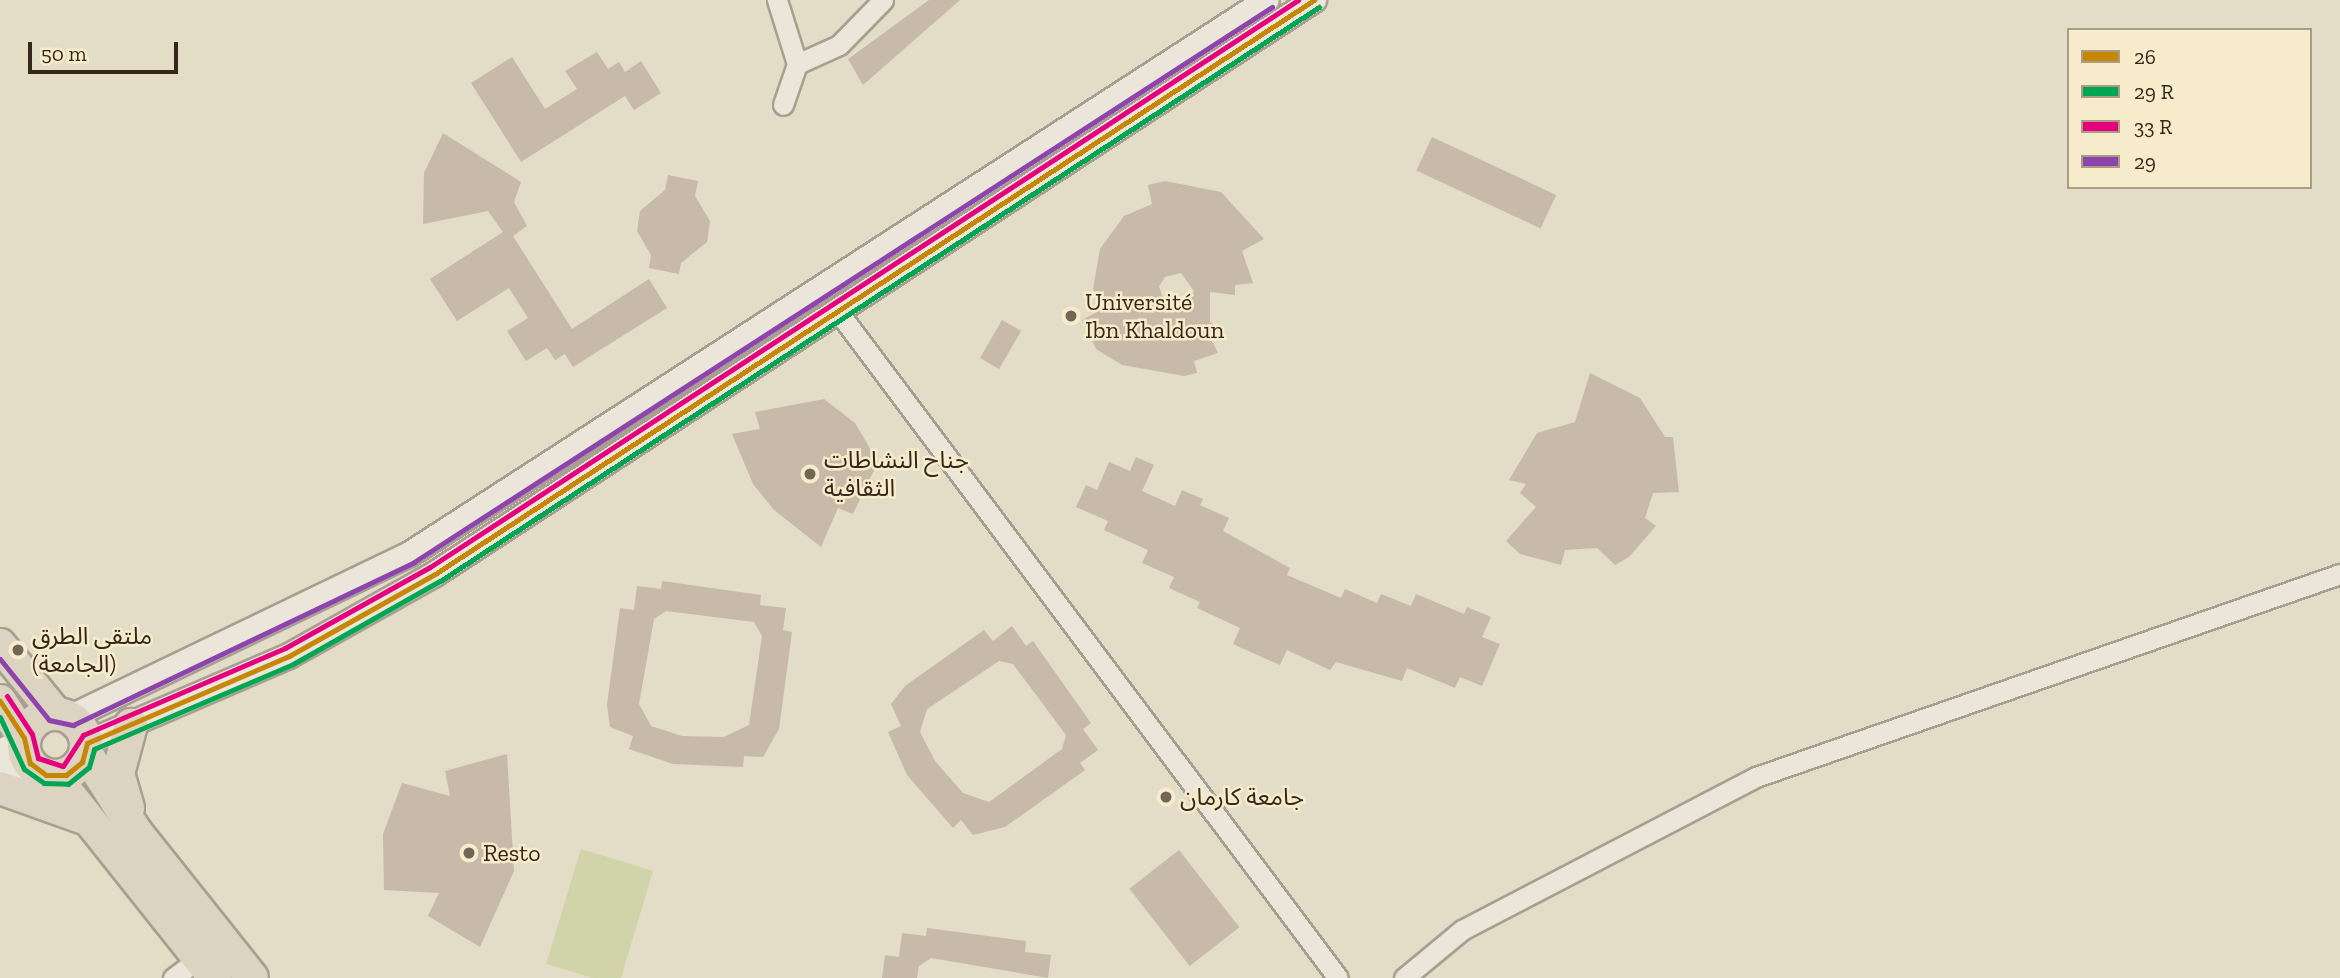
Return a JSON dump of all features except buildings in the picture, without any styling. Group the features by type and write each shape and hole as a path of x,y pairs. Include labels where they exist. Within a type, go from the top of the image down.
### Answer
{"highway":[{"path":"0,645 75,732 136,832 252,978"},
{"path":"0,701 27,755 95,822 193,972"},
{"path":"27,755 35,720 75,732"},
{"path":"131,725 118,774 136,832"},
{"path":"27,755 75,770 75,732"},
{"path":"0,788 95,822"}],"main road":[{"path":"0,777 27,755"}],"street":[{"path":"777,0 797,64 783,105"},
{"path":"797,64 839,45 883,0"},
{"path":"75,732 410,554 1267,0"},
{"path":"75,732 131,725 289,656 435,574 836,309 1314,0"},
{"path":"836,309 1338,978"},
{"path":"1404,978 1462,930 1756,777 2340,574"}],"green space":[{"path":"581,849 653,871 621,978 593,978 546,964"}],"transit line":[{"path":"7,696 32,734 38,758 63,766 83,735 285,648 430,567 1298,0"},
{"name":"26","path":"0,701 24,738 30,763 46,775 66,775 82,762 87,743 289,656 435,574 1314,0"},
{"name":"29","path":"0,659 49,720 73,725 414,562 1272,7"},
{"path":"0,717 24,769 44,783 68,784 89,767 94,749 293,664 440,581 1319,7"}],"place":[{"name":"Université Ibn Khaldoun","path":"1071,316"},
{"name":"جناح النشاطات الثقافية","path":"810,474"},
{"name":"ملتقى الطرق (الجامعة)","path":"18,650"},
{"name":"جامعة كارمان","path":"1166,797"},
{"name":"Resto","path":"469,853"}]}
